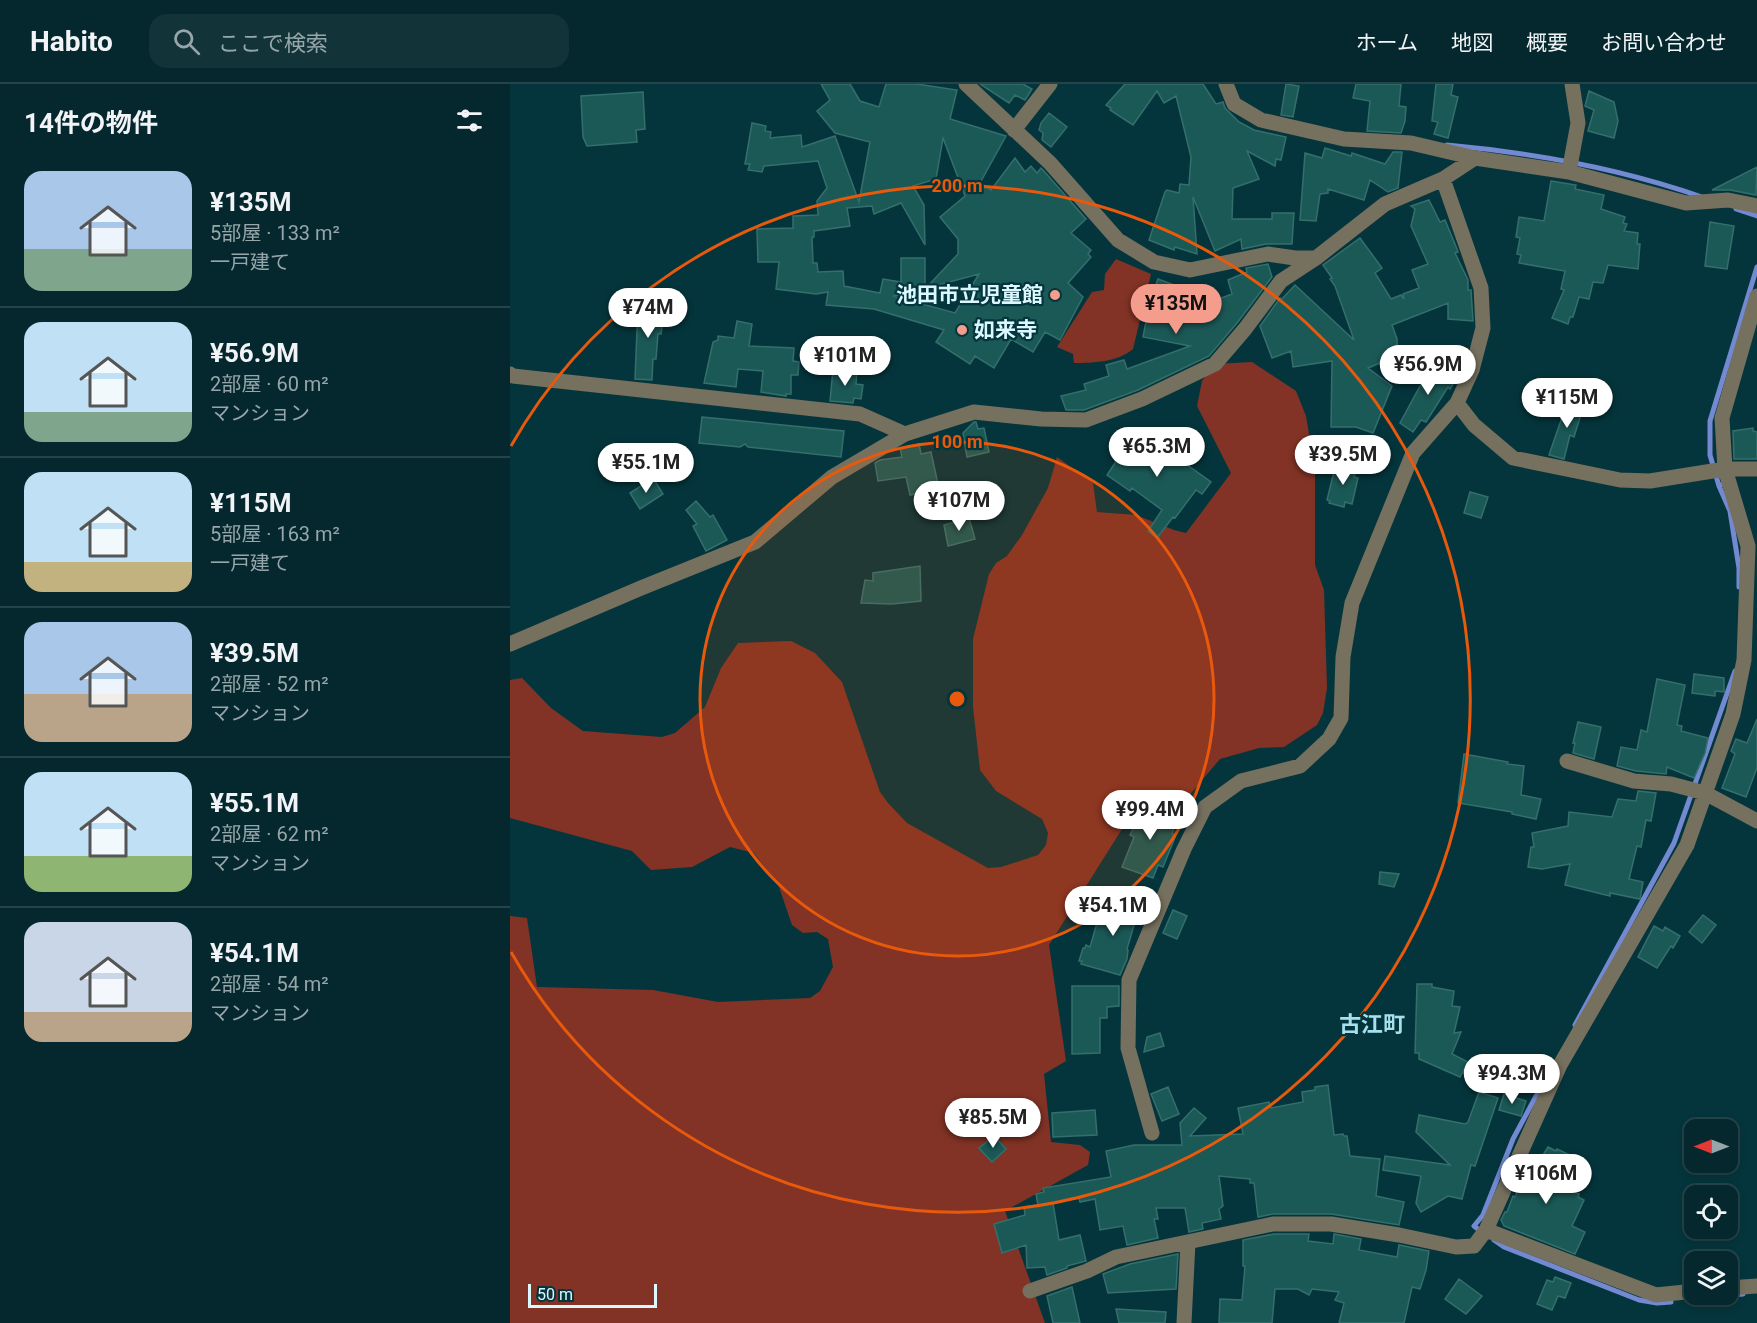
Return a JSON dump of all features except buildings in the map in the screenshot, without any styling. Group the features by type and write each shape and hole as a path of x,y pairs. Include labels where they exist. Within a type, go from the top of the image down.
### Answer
{"street":[{"path":"966,84 1050,163 1118,240 1154,262 1190,270 1268,254 1316,258"},
{"path":"1014,130 1050,84"},
{"path":"1226,84 1234,104 1261,120 1344,139 1411,143 1475,158 1569,172 1686,203 1728,200 1757,206"},
{"path":"1569,172 1578,123 1572,84"},
{"path":"510,644 755,542 832,477 905,434 974,412 1041,419 1086,420 1142,399 1215,364 1281,281 1316,258 1385,204 1443,179 1475,158"},
{"path":"1152,1133 1128,1048 1129,980 1184,849 1205,807 1241,781 1300,766 1329,739 1341,718 1343,657 1353,603 1413,453 1457,403 1472,370 1483,328 1481,288 1443,179"},
{"path":"1030,1291 1087,1271 1116,1257 1273,1224 1331,1224 1456,1247 1474,1246 1486,1230 1560,1065 1687,845 1733,714 1744,660 1748,546 1725,469 1722,418 1757,296"},
{"path":"510,374 860,414 905,434"},
{"path":"1457,403 1474,424 1513,458 1630,480 1650,481 1725,469 1757,469"},
{"path":"1567,761 1634,781 1671,784 1705,793 1757,821"},
{"path":"1486,1230 1656,1295 1684,1292"},
{"path":"1184,1323 1188,1242"},
{"path":"1738,1287 1757,1286"}],"shaded area":[{"path":"1116,259 1151,274 1133,349 1113,359 1074,363 1073,354 1057,347 1092,292 1104,290 1105,274"},
{"path":"1252,362 1296,391 1306,416 1315,470 1315,565 1324,590 1327,688 1323,713 1317,725 1284,747 1259,748 1220,759 1186,799 1147,804 1134,810 1049,945 1066,1061 1044,1074 1051,1142 1080,1145 1090,1152 1088,1165 1005,1211 1045,1323 510,1323 510,916 527,918 537,987 653,990 718,1002 810,998 820,991 833,967 828,939 817,932 803,933 792,925 779,887 754,853 730,847 692,867 651,870 632,851 510,818 510,680 522,678 551,708 583,731 662,737 675,733 705,707 721,668 738,643 791,641 815,653 842,682 880,792 907,823 988,868 1001,867 1038,855 1046,845 1048,833 1042,819 996,791 980,770 973,707 973,639 989,574 996,563 1007,556 1022,535 1048,488 1057,457 1093,483 1097,512 1136,515 1186,533 1231,473 1197,406 1202,381 1215,364"}],"waterway":[{"path":"1447,145 1512,152 1576,163 1640,178 1702,197"},
{"path":"1736,209 1757,216"},
{"path":"1721,485 1719,486 1710,455 1710,421 1757,267"},
{"path":"1719,486 1730,511 1739,568 1739,587"},
{"path":"1575,1025 1674,843 1735,671"},
{"path":"1483,1233 1474,1226 1483,1215 1513,1139 1549,1072"},
{"path":"1494,1240 1504,1247 1639,1300 1657,1303 1671,1302"},
{"path":"1738,1295 1743,1294"}],"place":[{"name":"池田市立児童館","path":"1055,295"},
{"name":"如来寺","path":"962,330"}],"district":[{"name":"古江町","path":"1372,1024"}]}
